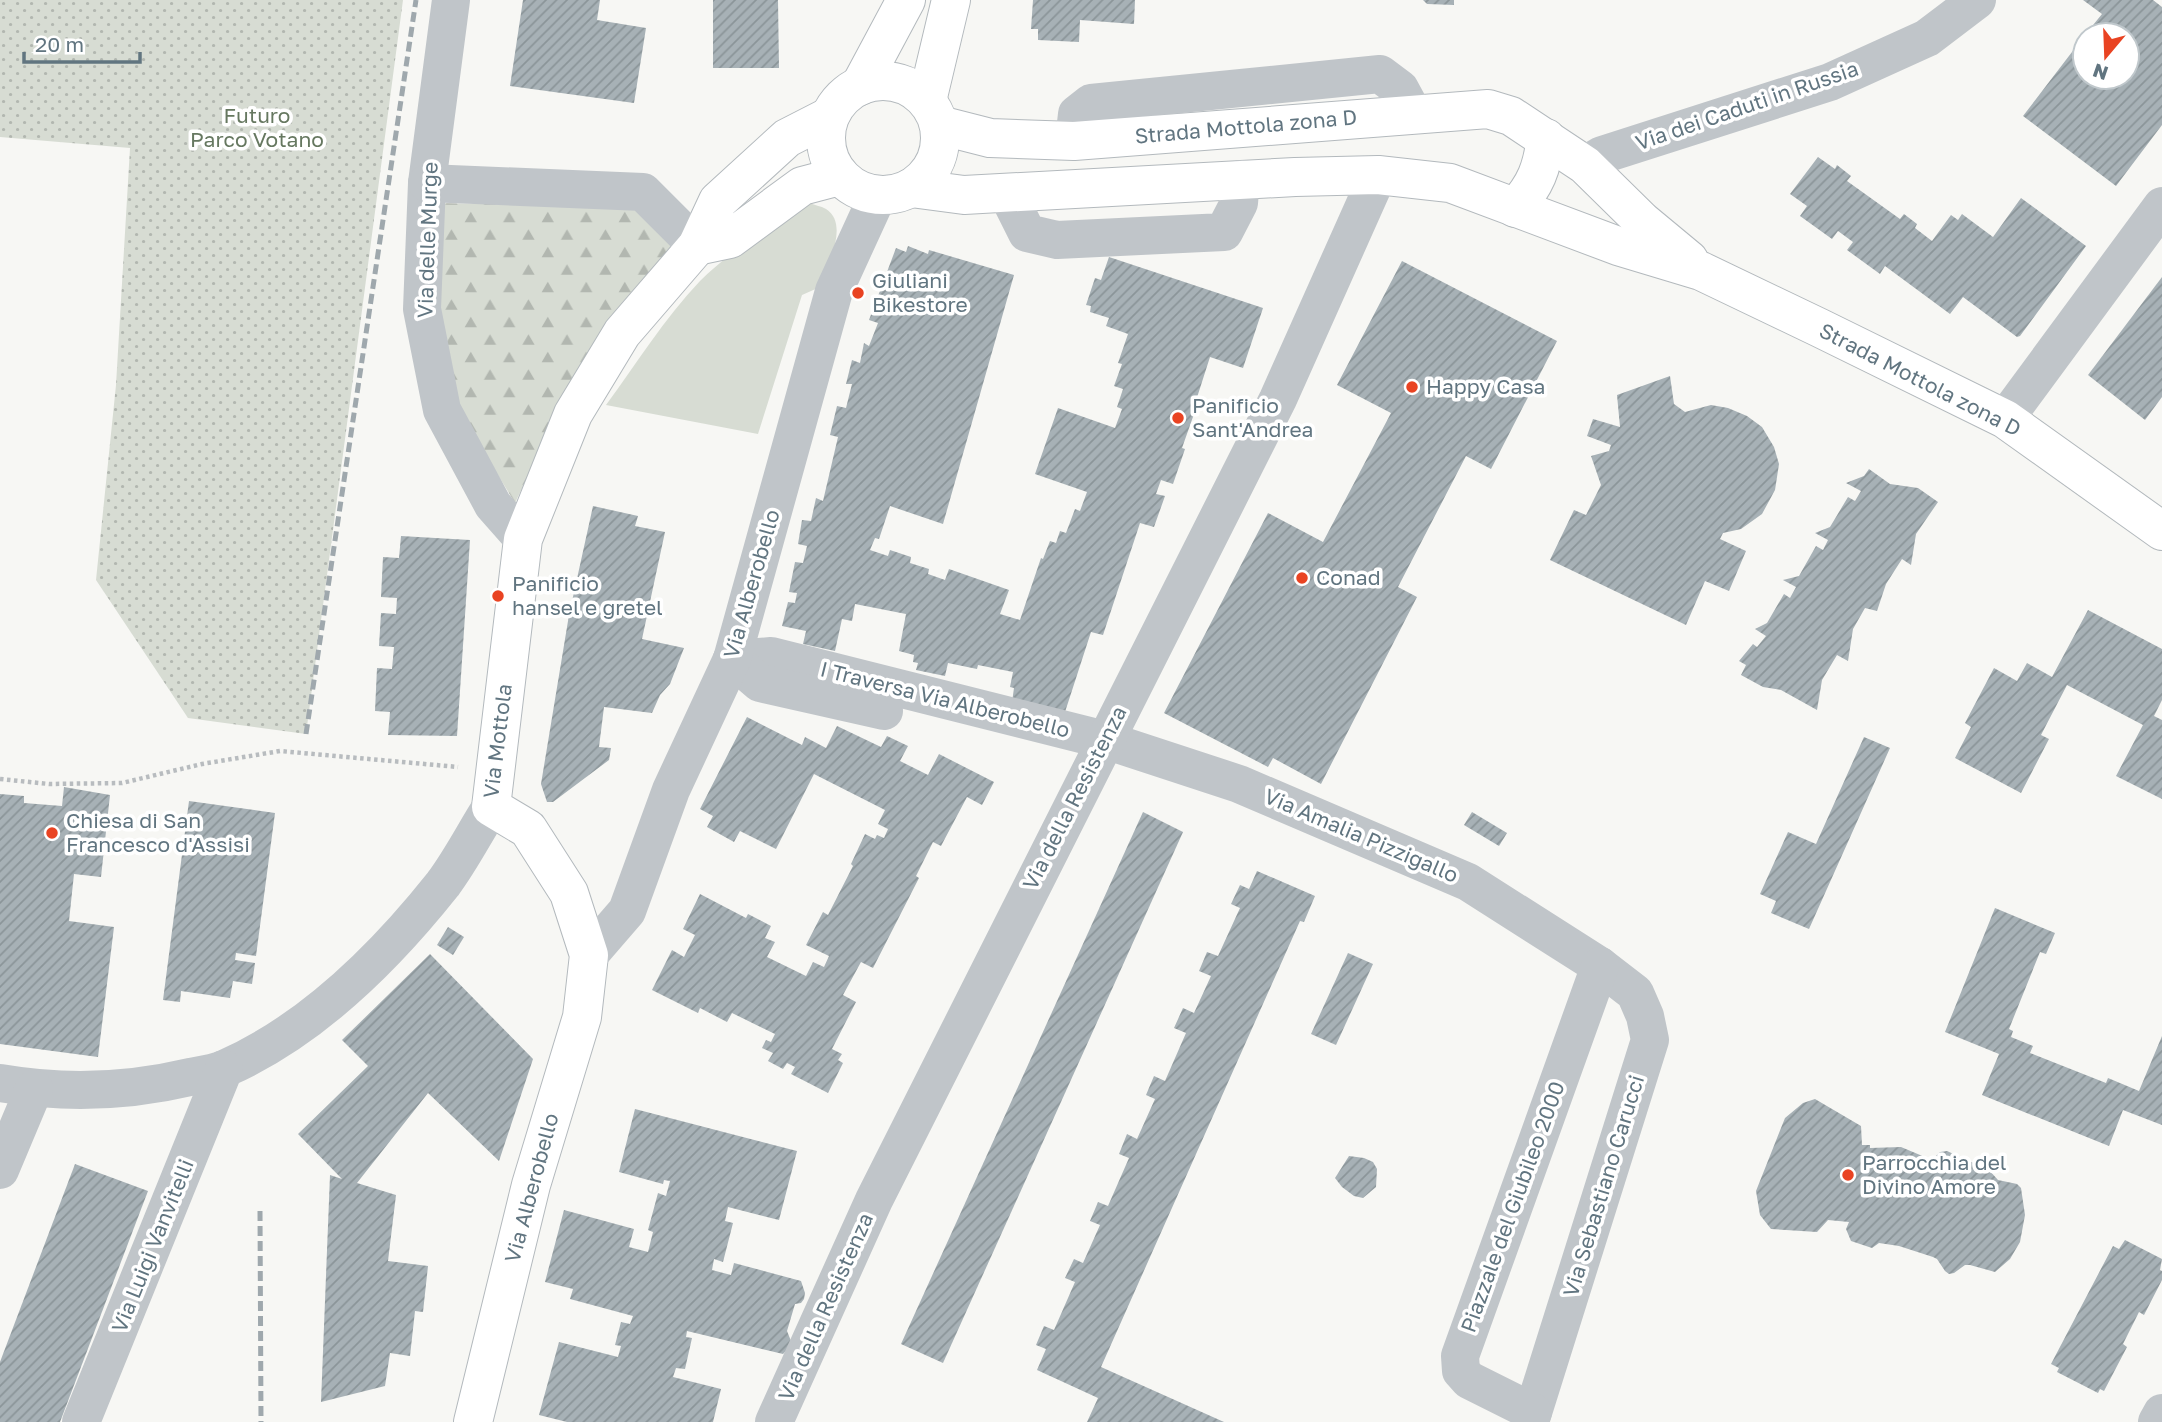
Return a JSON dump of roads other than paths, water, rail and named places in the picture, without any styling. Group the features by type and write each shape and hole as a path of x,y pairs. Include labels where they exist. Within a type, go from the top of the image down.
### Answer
{"main road":[{"path":"860,86 906,0"},
{"path":"933,113 913,90 896,82 877,81 860,86 847,93 830,116 826,137 829,158 840,176 851,186 864,192 894,192 926,177 936,162 940,144 933,113 951,0"},
{"name":"Strada Mottola zona D","path":"933,113 990,138 1074,141 1488,109 1511,116 1585,164 1642,221 1701,271"},
{"name":"Via Mottola","path":"491,807 523,539 573,414 622,333 697,246 718,201 787,138 830,116"},
{"path":"1516,208 1529,192 1543,162 1546,138"},
{"name":"Strada Mottola zona D","path":"894,192 964,195 1241,179 1378,175 1450,183 1618,246 1701,271 2005,419 2162,531"},
{"path":"697,246 730,239 802,186 840,176"},
{"name":"Via Alberobello","path":"473,1422 531,1185 582,1017 589,955 569,893 528,829 491,807"}],"street":[{"name":"Via delle Murge","path":"451,0 427,183 422,309 442,411 494,506 523,539"},
{"name":"Via dei Caduti in Russia","path":"1585,164 1602,155 1830,82 1927,38 1977,0"},
{"name":"Via della Resistenza","path":"774,1422 874,1200 1278,399 1378,175"},
{"path":"1007,193 1027,233 1058,240 1224,232 1239,203 1241,179"},
{"path":"427,183 643,192 697,246"},
{"name":"Via Alberobello","path":"589,955 627,911 671,790 732,659 834,291 894,192"},
{"path":"2005,419 2162,206"},
{"name":"I Traversa Via Alberobello","path":"732,659 771,656 1105,740"},
{"name":"Via Amalia Pizzigallo","path":"1105,740 1239,784 1468,882 1600,966"},
{"name":"Via Mottola","path":"17,1086 93,1092 161,1084 224,1069 284,1037 331,1000 390,946 444,882 491,807"},
{"name":"Via Sebastiano Carucci","path":"1532,1417 1650,1040 1645,1016 1634,993 1600,966"},
{"name":"Piazzale del Giubileo 2000","path":"1532,1417 1469,1380 1461,1371 1460,1356 1600,966"},
{"name":"Via Luigi Vanvitelli","path":"81,1422 224,1069"},
{"path":"0,1170 17,1086"},
{"path":"2157,1422 2162,1413"}],"railway":[{"path":"306,734 416,0"},
{"path":"260,1211 261,1422"}],"place":[{"name":"Giuliani Bikestore","path":"858,293"},
{"name":"Happy Casa","path":"1412,387"},
{"name":"Panificio Sant'Andrea","path":"1178,418"},
{"name":"Conad","path":"1302,578"},
{"name":"Panificio hansel e gretel","path":"498,596"},
{"name":"Chiesa di San Francesco d'Assisi","path":"52,833"},
{"name":"Parrocchia del Divino Amore","path":"1848,1175"}],"park label":[{"name":"Futuro Parco Votano","path":"257,128"}]}
